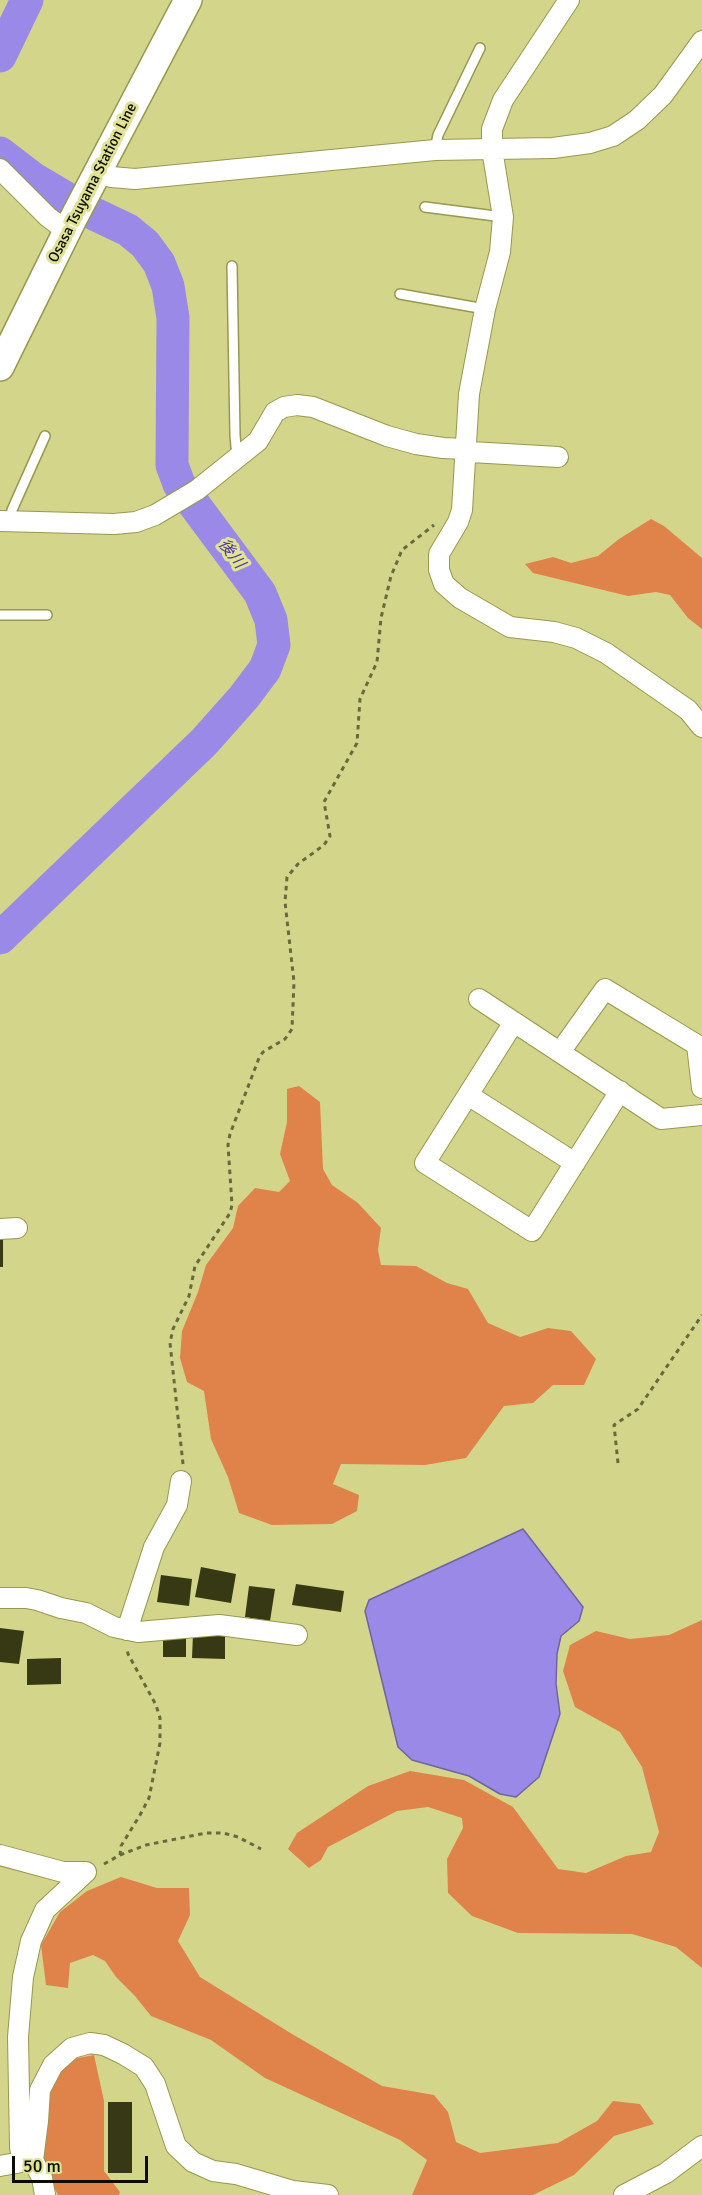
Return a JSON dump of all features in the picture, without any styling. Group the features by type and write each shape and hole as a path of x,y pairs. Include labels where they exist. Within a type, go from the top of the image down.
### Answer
{"main road":[{"name":"Osasa Tsuyama Station Line","path":"0,367 69,226 188,0"}],"street":[{"path":"569,0 503,100 492,129 492,149 503,217 500,252 485,309 469,394 462,510 458,522 439,554 439,570 444,584 460,598 510,627 554,632 576,638 596,648 688,710 702,727"},
{"path":"93,182 111,177 135,179 435,150 553,148 590,143 613,135 637,120 663,95 702,41"},
{"path":"0,169 48,217 69,226"},
{"path":"5,521 114,524 136,522 178,502 197,490 241,457 258,441 275,412 284,407 297,405 313,407 387,436 416,444 465,449 471,452 558,457"},
{"path":"560,1052 605,989 697,1045 702,1088"},
{"path":"479,999 661,1119 702,1115"},
{"path":"514,1022 425,1163 532,1232 620,1091"},
{"path":"468,1095 575,1163"},
{"path":"127,1630 154,1547 177,1506 181,1481"},
{"path":"0,1598 37,1600 86,1613 114,1627 138,1632 219,1625 297,1635"},
{"path":"0,1855 63,1872 86,1872"},
{"path":"45,2195 42,2178 20,2147 18,2037 23,1977 31,1941 45,1910 86,1872"},
{"path":"28,2161 39,2121 40,2090 53,2065 72,2048 90,2043 114,2049 144,2067 155,2084 176,2146 193,2162 213,2171 236,2174 292,2191 328,2195"},
{"path":"624,2195 666,2173 702,2146"},
{"path":"0,2166 28,2161"}],"lane":[{"path":"435,150 438,135 480,48"},
{"path":"425,207 503,217"},
{"path":"232,266 235,435 236,447 241,457"},
{"path":"400,294 485,309"},
{"path":"5,521 45,436"},
{"path":"0,615 47,615"}],"path":[{"path":"181,1481 183,1456 170,1343 173,1329 192,1287 195,1266 230,1213 232,1205 228,1145 230,1134 259,1058 263,1052 285,1039 292,1029 294,982 285,902 287,876 298,864 324,845 330,836 324,802 357,743 360,699 377,662 381,618 391,576 402,550 428,529 462,510"},
{"path":"618,1463 614,1425 638,1409 702,1315"},
{"path":"120,1855 121,1846 149,1798 160,1743 160,1718 128,1654 127,1630"},
{"path":"86,1872 120,1855 157,1842 206,1833 224,1833 238,1837 261,1849"}],"shaded area":[{"path":"651,519 664,526 702,558 702,629 688,618 670,595 656,592 628,596 533,573 525,564 553,557 571,563 598,556 619,539"},
{"path":"299,1086 320,1102 323,1169 332,1185 358,1203 381,1228 378,1250 381,1265 416,1266 447,1283 468,1289 488,1323 520,1337 548,1328 571,1331 596,1359 584,1385 553,1385 533,1403 504,1406 466,1458 425,1465 341,1464 333,1484 359,1495 357,1511 332,1524 272,1525 239,1513 228,1477 211,1439 204,1391 187,1382 180,1358 182,1331 206,1265 233,1228 238,1206 255,1188 279,1192 290,1181 280,1154 287,1122 287,1089"},
{"path":"523,1529 583,1607 579,1621 561,1636 557,1654 556,1684 560,1714 539,1777 516,1797 500,1794 469,1776 412,1760 398,1747 365,1611 369,1600"},
{"path":"702,1620 702,1968 676,1947 632,1934 518,1933 472,1916 448,1893 447,1859 463,1828 462,1818 428,1807 397,1811 328,1847 321,1860 309,1868 288,1849 297,1833 368,1786 410,1771 464,1780 513,1807 558,1869 586,1873 626,1856 651,1852 659,1832 642,1767 620,1732 575,1707 563,1671 570,1645 596,1631 630,1639 669,1635"},
{"path":"121,1877 157,1888 189,1888 190,1915 178,1941 200,1977 382,2086 434,2095 448,2112 456,2142 480,2153 558,2143 597,2121 613,2101 640,2104 654,2124 614,2136 574,2175 533,2195 412,2195 427,2160 400,2140 265,2078 211,2040 151,2016 116,1977 105,1961 93,1955 70,1963 68,1988 46,1985 41,1945 60,1912 87,1891"},
{"path":"94,2055 104,2101 104,2171 120,2192 119,2195 58,2195 42,2164 46,2091 67,2060"}],"building":[{"path":"0,1238 3,1238 3,1267 0,1267"},
{"path":"201,1567 236,1574 231,1603 195,1597"},
{"path":"161,1575 192,1579 189,1606 157,1602"},
{"path":"296,1584 344,1591 341,1612 292,1605"},
{"path":"249,1586 275,1589 270,1621 245,1617"},
{"path":"0,1628 24,1631 19,1664 0,1662"},
{"path":"193,1634 225,1635 225,1659 192,1658"},
{"path":"163,1635 186,1635 186,1657 163,1657"},
{"path":"61,1658 61,1684 27,1685 27,1659"},
{"path":"108,2102 132,2102 132,2173 108,2173"}],"waterway":[{"name":"後川","path":"0,56 27,0"},
{"name":"後川","path":"0,153 34,179 88,211 128,230 145,244 159,263 168,286 173,318 172,465 179,484 260,593 271,620 274,645 265,669 244,697 204,742 0,938"}]}
